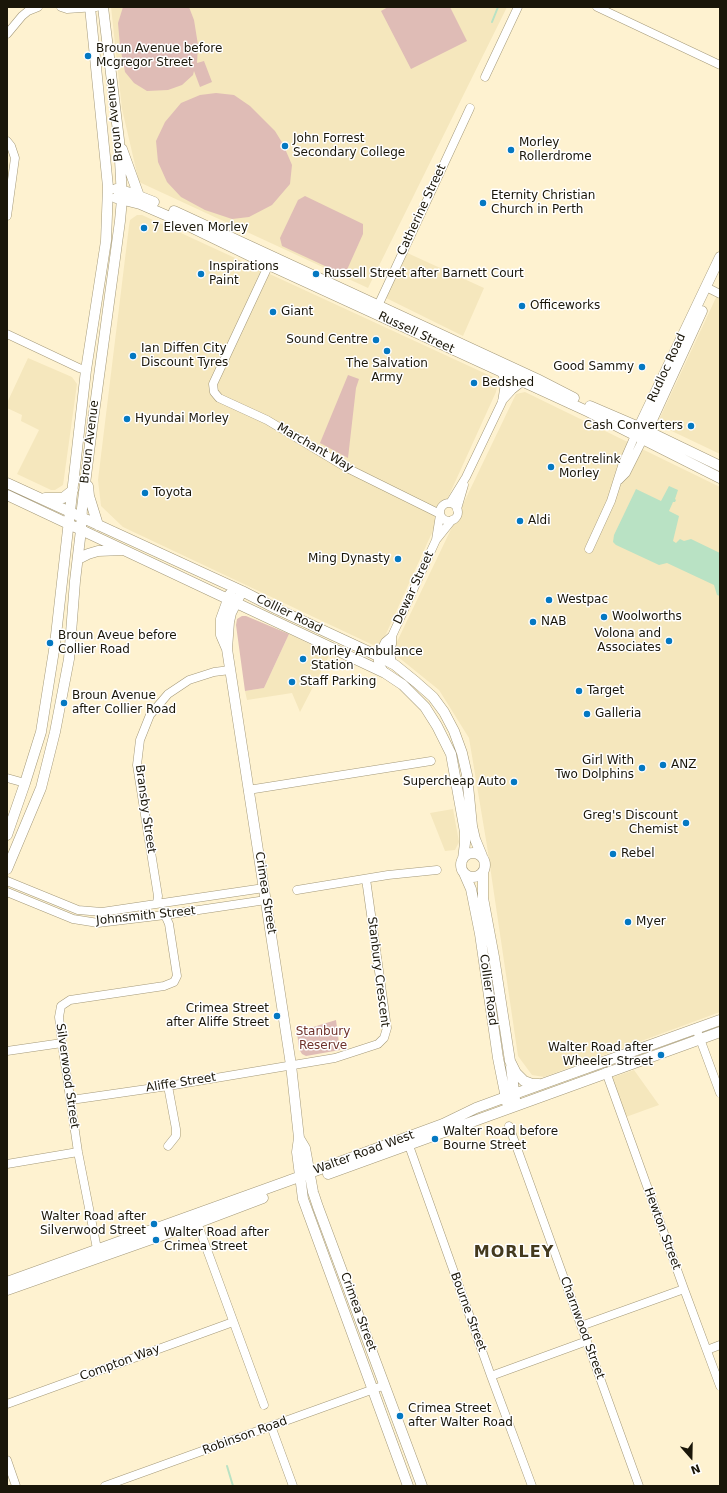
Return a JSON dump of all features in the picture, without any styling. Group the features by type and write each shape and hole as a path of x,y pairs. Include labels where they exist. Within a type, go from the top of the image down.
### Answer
{"main road":[{"name":"Broun Avenue","path":"7,835 41,732 55,644 86,370 106,241 108,192 92,7"},
{"name":"Broun Avenue","path":"7,869 41,788 55,732 69,659 75,581 87,471 120,221 122,195 119,140 103,7"},
{"path":"119,140 141,200 120,221"},
{"name":"Russell Street","path":"108,192 141,200 377,309 509,373 522,382 584,410 720,466"},
{"name":"Rudloc Road","path":"713,290 720,257"},
{"name":"Rudloc Road","path":"641,434 713,290 720,273"},
{"name":"Russell Street","path":"509,373 537,379 604,412 720,478"},
{"path":"87,471 89,496 98,525"},
{"name":"Collier Road","path":"7,482 237,589 277,610 378,656 392,664 416,682 433,697 444,712 454,731 462,753 467,775 472,826 482,856"},
{"path":"41,499 63,498 73,490"},
{"name":"Collier Road","path":"7,495 385,673 403,685 425,707 451,754 462,814 465,843 462,859"},
{"path":"78,559 98,551 126,551"},
{"name":"Crimea Street","path":"237,589 232,602 220,619 221,635 227,649 291,1065 299,1138 297,1152 300,1180 305,1206 408,1486"},
{"path":"475,853 482,856 486,865 483,872 478,876 467,876 461,867 462,859 468,854 475,853"},
{"name":"Collier Road","path":"483,872 483,898 494,956 510,1061 510,1095"},
{"name":"Collier Road","path":"464,873 470,889 480,934 498,1058 512,1106"},
{"name":"Walter Road West","path":"407,1141 510,1095 720,1020"},
{"name":"Walter Road West","path":"7,1282 98,1253 195,1219 407,1141 512,1106 720,1032"},
{"name":"Collier Road","path":"510,1061 516,1073 524,1082 542,1084"},
{"name":"Crimea Street","path":"299,1138 306,1148 310,1176 318,1207 422,1486"},
{"name":"Walter Road West","path":"7,1290 98,1253"}],"street":[{"path":"7,34 22,16 28,11 38,7"},
{"path":"61,7 66,9 92,7"},
{"path":"485,77 518,7"},
{"path":"597,7 720,65"},
{"name":"Catherine Street","path":"377,309 470,108"},
{"path":"7,141 13,150 14,158 7,216"},
{"name":"Marchant Way","path":"271,261 213,384 214,392 220,398 267,420 347,468 440,514"},
{"path":"7,334 78,368 86,370"},
{"path":"502,402 504,383 509,373"},
{"path":"466,477 446,504 440,509 440,514 446,521 452,520 457,516 457,509 466,477 502,402 512,390 522,382"},
{"name":"Rudloc Road","path":"589,549 618,481 626,473 641,434"},
{"name":"Marchant Way","path":"422,504 446,504"},
{"path":"446,504 454,505 457,509"},
{"name":"Dewar Street","path":"436,540 440,514"},
{"name":"Dewar Street","path":"378,656 386,642 392,636 436,540 452,520"},
{"name":"Dewar Street","path":"392,636 390,650 392,664"},
{"path":"378,656 378,662 385,673"},
{"name":"Bransby Street","path":"157,903 158,896 137,765 140,740 150,715 168,694 189,680 214,672 230,670"},
{"path":"248,790 431,762"},
{"path":"7,778 25,783"},
{"path":"297,890 366,878 437,870"},
{"name":"Stanbury Crescent","path":"291,1065 344,1056 378,1044 384,1038 386,1028 366,878"},
{"name":"Johnsmith Street","path":"7,881 78,910 102,912 264,888"},
{"name":"Johnsmith Street","path":"7,892 72,920 98,923 266,900"},
{"name":"Silverwood Street","path":"98,1253 78,1152 62,1043 59,1017 61,1006 70,1000 164,986 174,982 177,976 169,924 165,915"},
{"path":"696,1028 720,1093"},
{"path":"7,1051 62,1043"},
{"name":"Aliffe Street","path":"71,1100 168,1086 291,1065"},
{"name":"Hewton Street","path":"606,1072 720,1386"},
{"path":"168,1086 176,1136 168,1146"},
{"name":"Charnwood Street","path":"509,1126 639,1486"},
{"name":"Bourne Street","path":"407,1141 532,1486"},
{"path":"7,1164 78,1152"},
{"path":"195,1219 264,1405"},
{"path":"581,1326 684,1289"},
{"name":"Compton Way","path":"7,1404 233,1322"},
{"path":"491,1376 587,1341"},
{"path":"707,1350 720,1345"},
{"name":"Robinson Road","path":"105,1486 385,1385"},
{"path":"271,1426 293,1486"},
{"path":"7,1460 16,1486"}],"shaded area":[{"name":"John Forrest Secondary College","path":"111,7 507,7 368,288 139,182 122,109"},
{"path":"137,215 142,215 495,378 497,386 496,392 386,634 380,643 373,645 123,527 101,506 98,480 129,226 130,220"},
{"path":"403,251 484,288 463,336 382,296"},
{"path":"720,289 720,454 657,424"},
{"path":"28,358 72,377 77,384 63,485 55,490 51,490 17,474 39,430 21,421 22,415 7,408 7,403"},
{"name":"Galleria","path":"525,392 720,487 720,1012 544,1077 532,1075 518,1056 487,846 469,738 439,690 392,652 516,394"},
{"path":"669,486 678,490 676,500 673,502 669,511 679,516 673,541 676,543 680,539 684,541 691,539 720,553 720,596 717,595 714,585 667,563 659,565 616,545 613,542 614,535 636,489 661,501"},
{"path":"289,634 330,654 300,712 292,693 247,700 245,691 264,688"},
{"path":"453,809 459,842 455,850 445,851 430,813"},
{"path":"634,1070 659,1105 623,1118 608,1079"}],"green space":[{"path":"123,7 189,7 194,20 198,45 197,63 204,61 212,82 200,87 194,71 193,75 182,85 168,90 147,91 134,83 125,72 120,46 118,23"},
{"path":"388,7 450,7 467,41 411,69 381,11"},
{"path":"216,93 234,95 250,106 275,131 283,144 292,165 290,184 272,205 249,217 232,219 205,210 181,197 167,182 158,162 156,141 165,122 181,103 200,95"},
{"path":"305,196 363,224 363,234 346,272 340,273 282,246 280,238 298,200"},
{"path":"348,375 359,379 356,388 348,458 320,443"},
{"path":"242,616 246,616 289,634 264,688 245,691 236,625 237,619"},
{"name":"Stanbury Reserve","path":"336,1020 340,1050 306,1056 302,1054 299,1049 297,1032"}],"waterway":[{"path":"492,22 498,7"},
{"path":"227,1466 233,1486"}],"place":[{"name":"Broun Avenue before Mcgregor Street","path":"88,56"},
{"name":"John Forrest Secondary College","path":"285,146"},
{"name":"Morley Rollerdrome","path":"511,150"},
{"name":"Eternity Christian Church in Perth","path":"483,203"},
{"name":"7 Eleven Morley","path":"144,228"},
{"name":"Inspirations Paint","path":"201,274"},
{"name":"Russell Street after Barnett Court","path":"316,274"},
{"name":"Officeworks","path":"522,306"},
{"name":"Giant","path":"273,312"},
{"name":"Sound Centre","path":"376,340"},
{"name":"The Salvation Army","path":"387,351"},
{"name":"Ian Diffen City Discount Tyres","path":"133,356"},
{"name":"Good Sammy","path":"642,367"},
{"name":"Bedshed","path":"474,383"},
{"name":"Hyundai Morley","path":"127,419"},
{"name":"Cash Converters","path":"691,426"},
{"name":"Centrelink Morley","path":"551,467"},
{"name":"Toyota","path":"145,493"},
{"name":"Aldi","path":"520,521"},
{"name":"Ming Dynasty","path":"398,559"},
{"name":"Westpac","path":"549,600"},
{"name":"Woolworths","path":"604,617"},
{"name":"NAB","path":"533,622"},
{"name":"Volona and Associates","path":"669,641"},
{"name":"Broun Aveue before Collier Road","path":"50,643"},
{"name":"Morley Ambulance Station","path":"303,659"},
{"name":"Staff Parking","path":"292,682"},
{"name":"Target","path":"579,691"},
{"name":"Broun Avenue after Collier Road","path":"64,703"},
{"name":"Galleria","path":"587,714"},
{"name":"ANZ","path":"663,765"},
{"name":"Girl With Two Dolphins","path":"642,768"},
{"name":"Supercheap Auto","path":"514,782"},
{"name":"Greg's Discount Chemist","path":"686,823"},
{"name":"Rebel","path":"613,854"},
{"name":"Myer","path":"628,922"},
{"name":"Crimea Street after Aliffe Street","path":"277,1016"},
{"name":"Walter Road after Wheeler Street","path":"661,1055"},
{"name":"Walter Road before Bourne Street","path":"435,1139"},
{"name":"Walter Road after Silverwood Street","path":"154,1224"},
{"name":"Walter Road after Crimea Street","path":"156,1240"},
{"name":"Crimea Street after Walter Road","path":"400,1416"}],"district":[{"name":"MORLEY","path":"514,1253"}]}
